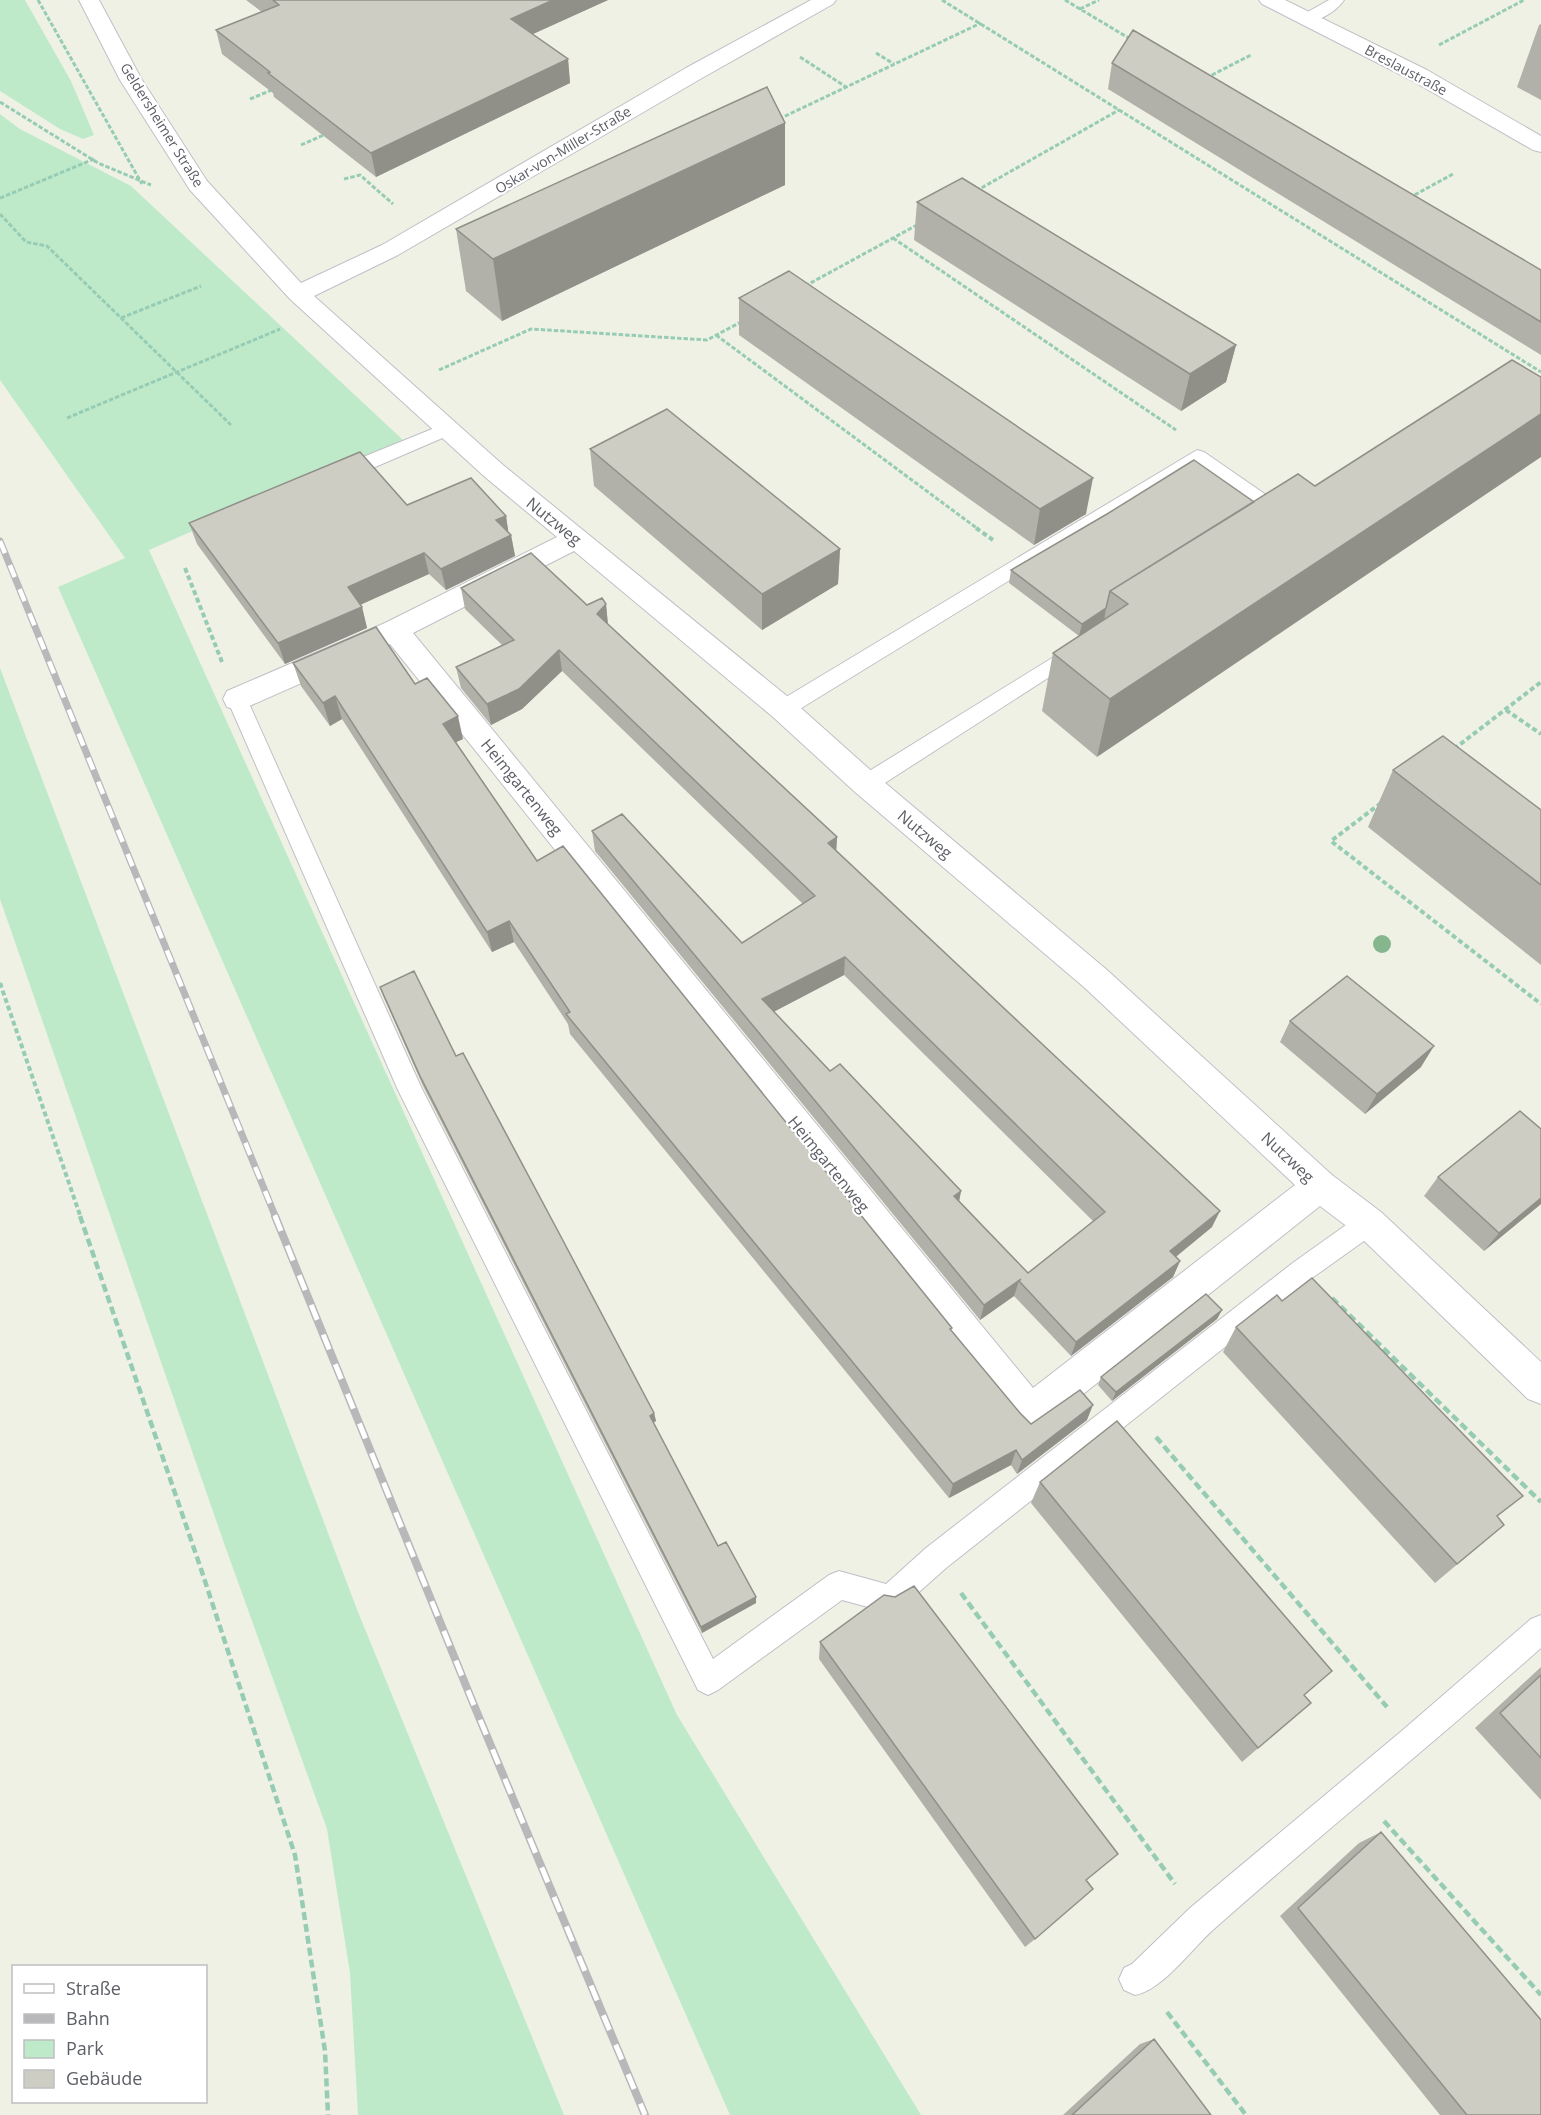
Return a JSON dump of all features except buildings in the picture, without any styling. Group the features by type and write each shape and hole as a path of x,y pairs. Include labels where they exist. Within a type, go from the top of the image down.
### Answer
{"street":[{"name":"Geldersheimer Straße","path":"89,0 132,80 198,185 298,294"},
{"name":"Oskar-von-Miller-Straße","path":"298,294 390,250 826,0"},
{"name":"Breslaustraße","path":"1269,0 1400,66 1541,145"},
{"name":"Nutzweg","path":"298,294 447,429 576,539 783,709 866,784 1096,979 1320,1186 1369,1223 1541,1387"},
{"path":"237,699 395,630 576,539"},
{"name":"Heimgartenweg","path":"395,630 1030,1413 1320,1186"}],"lane":[{"path":"1305,18 1329,8 1337,0"},
{"path":"320,482 447,429"},
{"path":"783,709 1197,456 1286,518 1266,530"},
{"path":"866,784 1096,638"},
{"path":"237,699 411,1090 708,1680 839,1586 890,1599 936,1558 1303,1270 1369,1223"},
{"path":"1138,1979 1201,1919 1415,1740 1541,1629"}],"path":[{"path":"38,0 142,184"},
{"path":"942,0 1541,372"},
{"path":"1065,0 1140,45"},
{"path":"1080,9 1099,0"},
{"path":"1400,66 1524,0"},
{"path":"771,123 981,24"},
{"path":"764,34 846,87"},
{"path":"876,53 894,64"},
{"path":"1200,81 1251,56"},
{"path":"250,99 282,86"},
{"path":"0,102 28,122 142,184 198,185"},
{"path":"975,192 1119,110"},
{"path":"301,145 333,131"},
{"path":"0,198 94,159"},
{"path":"1402,201 1453,174"},
{"path":"344,179 360,175 398,208"},
{"path":"0,214 26,242 47,246 231,425"},
{"path":"800,290 924,221"},
{"path":"893,238 1197,444 1197,456"},
{"path":"121,318 201,286"},
{"path":"401,387 531,329 707,340 747,318"},
{"path":"67,418 283,328"},
{"path":"716,335 1023,562"},
{"path":"1510,366 1520,359"},
{"path":"185,568 237,699"},
{"path":"1451,751 1541,682"},
{"path":"1506,710 1541,734"},
{"path":"1386,799 1330,841 1541,1005"},
{"path":"0,983 201,1569 295,1855 325,2051 328,2115"},
{"path":"1303,1270 1541,1502"},
{"path":"1130,1407 1415,1740"},
{"path":"936,1558 1201,1919"},
{"path":"1355,1789 1541,1995"},
{"path":"1138,1979 1246,2115"}],"green space":[{"path":"0,0 25,0 71,81 94,135 83,139 60,129 0,91"},
{"path":"0,114 20,129 131,186 403,440 149,550 677,1715 921,2115 730,2115 58,587 125,558 0,380"},
{"path":"0,668 358,1612 564,2115 358,2115 350,1973 327,1829 225,1546 0,899"}],"railway":[{"path":"0,541 276,1218"},
{"path":"275,1216 471,1698 645,2115"}]}
